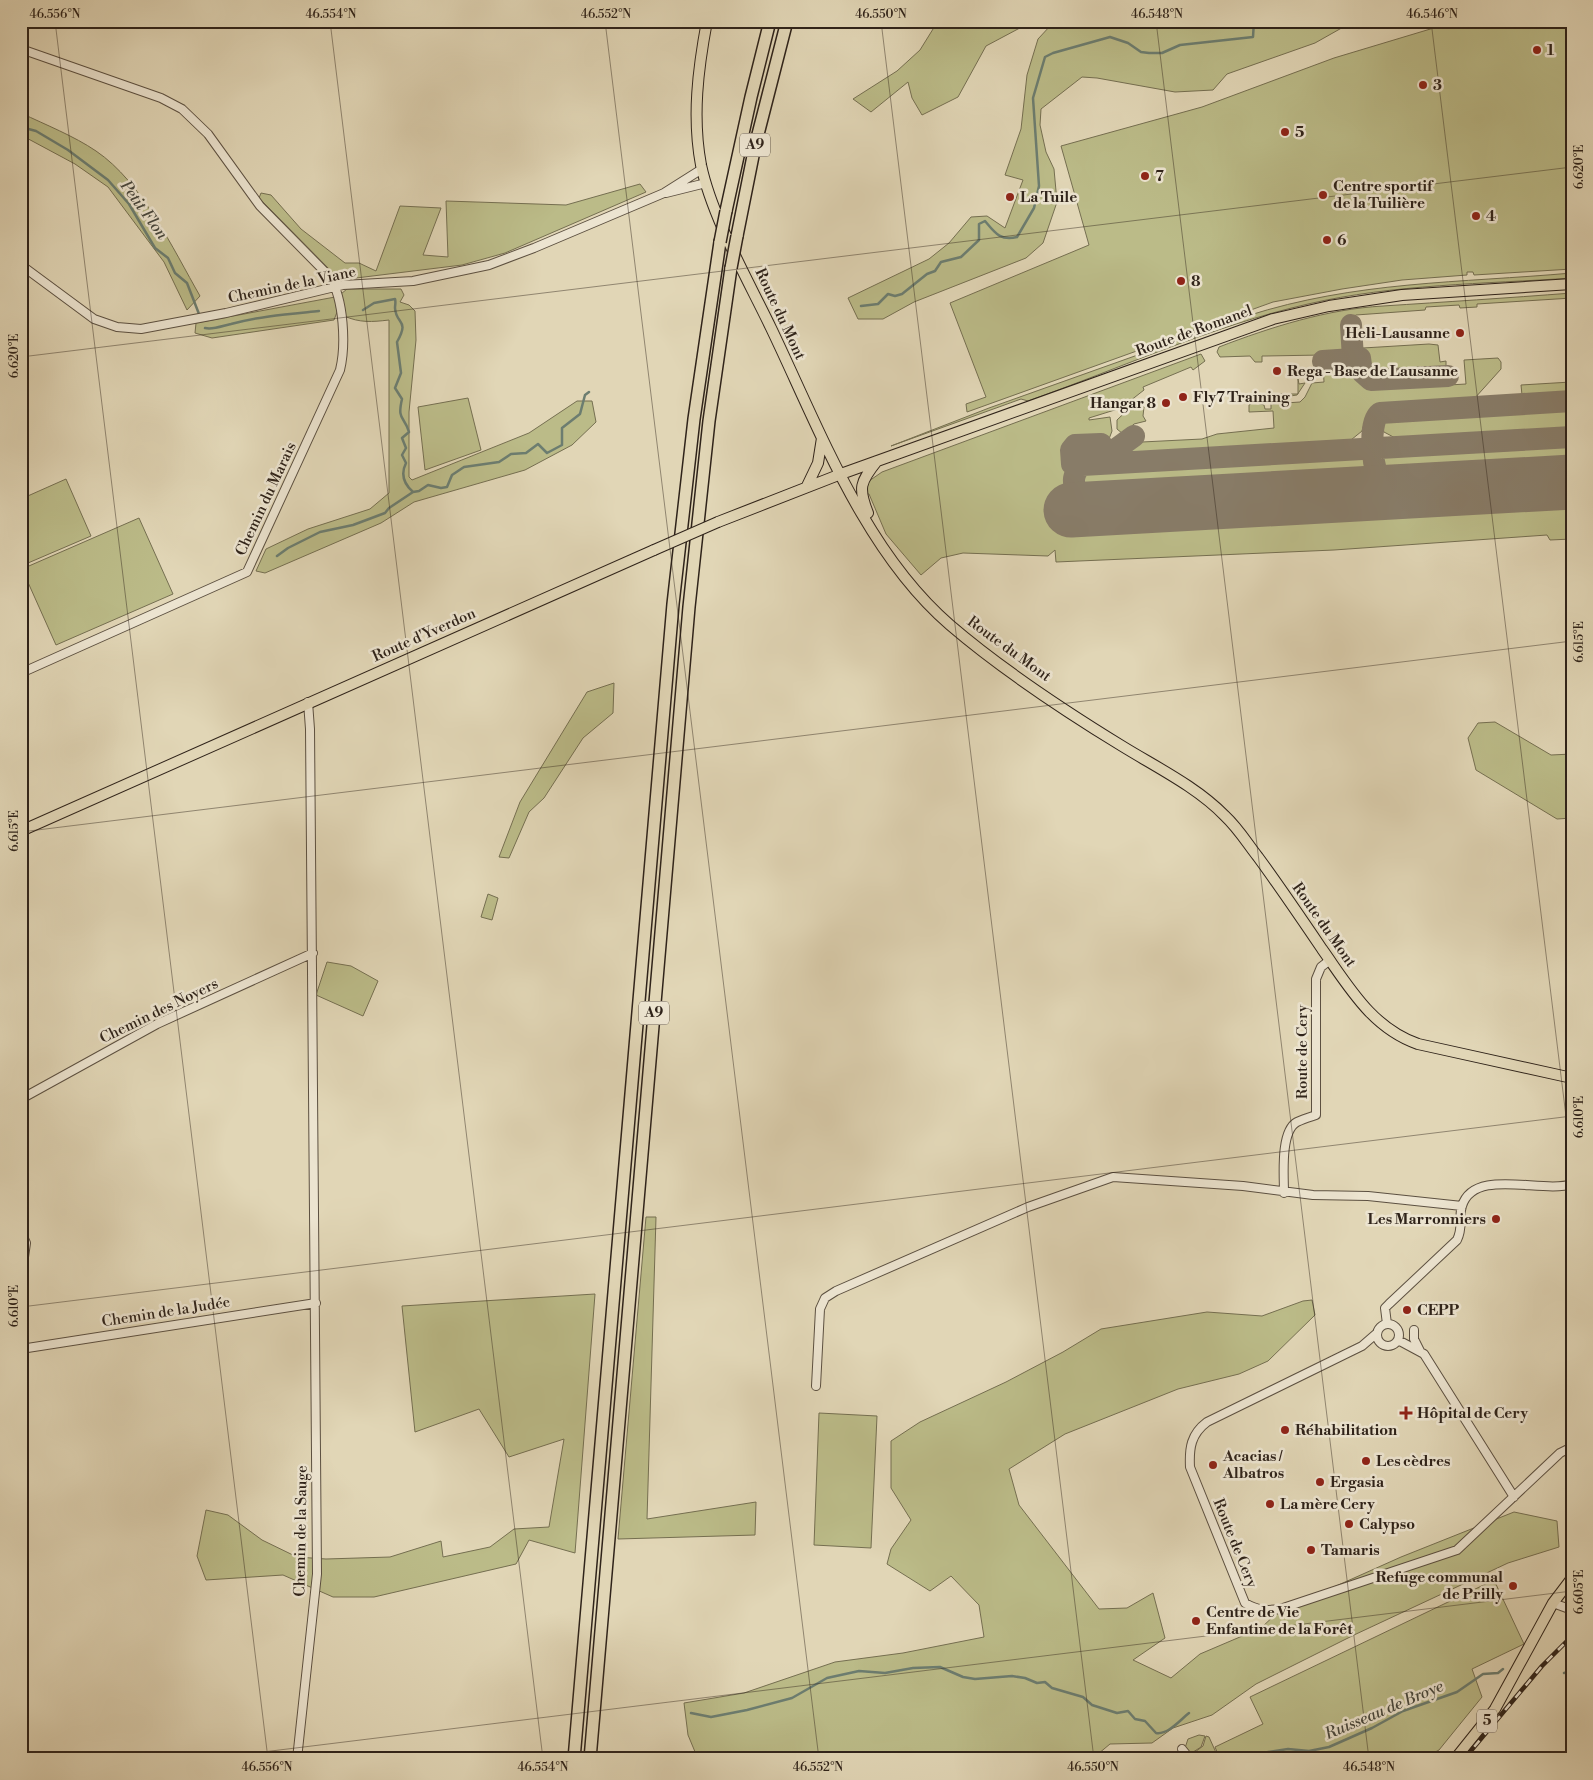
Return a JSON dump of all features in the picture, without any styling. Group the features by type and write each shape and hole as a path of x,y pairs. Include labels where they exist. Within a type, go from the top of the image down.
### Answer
{"highway":[{"name":"A9","path":"574,1759 674,595 694,419 720,242 750,97 770,21"},
{"name":"A9","path":"590,1759 693,560 709,421 737,236 755,146 786,21"}],"main road":[{"name":"Route du Mont","path":"707,21 696,105 697,130 702,169 706,183 724,228 841,474 878,539 922,598 972,643 1105,735 1220,811 1255,854 1365,1007 1382,1024 1398,1035 1418,1044 1572,1078"},
{"name":"Route de Romanel","path":"841,474 1272,319 1329,306 1402,295 1572,284"},
{"path":"807,486 818,463 822,436"},
{"path":"877,460 863,478 861,486 864,503 878,539"},
{"name":"Route d'Yverdon","path":"21,831 308,702 718,522 841,474"},
{"name":"5","path":"1455,1759 1495,1709 1523,1661 1553,1603 1572,1578"}],"street":[{"path":"21,49 161,98 182,109 208,134 260,206 330,277 335,288"},
{"name":"Chemin de la Viane","path":"21,265 94,319 128,329 171,324 360,283 413,281 489,265 664,193 702,169"},
{"name":"Chemin de la Viane","path":"664,193 706,183"},
{"name":"Chemin du Marais","path":"21,673 247,572 340,370 344,341 335,288"},
{"name":"Chemin de la Sauge","path":"297,1759 317,1574 313,953 308,702"},
{"name":"Chemin des Noyers","path":"21,1100 157,1024 313,953"},
{"name":"Route de Cery","path":"1284,1193 1284,1161 1288,1133 1296,1122 1316,1115 1316,979 1321,967 1330,960"},
{"path":"816,1386 820,1309 825,1298 836,1291 1028,1207 1113,1176 1243,1186 1284,1193 1368,1196 1462,1206"},
{"path":"1387,1324 1385,1308 1457,1240 1462,1228 1462,1206 1470,1195 1486,1185 1500,1183 1547,1188 1572,1184"},
{"path":"21,1232 26,1243 21,1278"},
{"name":"Chemin de la Judée","path":"21,1349 316,1303"},
{"path":"1387,1324 1393,1325 1398,1329 1398,1340 1394,1345 1385,1346 1380,1342 1377,1333 1380,1327 1387,1324"},
{"path":"1414,1330 1414,1340 1420,1351 1447,1388 1514,1497"},
{"name":"Route de Cery","path":"1377,1333 1362,1346 1207,1422 1195,1434 1189,1448 1190,1467 1244,1603 1266,1611 1280,1609 1438,1558 1457,1550 1560,1453 1572,1447"},
{"path":"1398,1340 1407,1347 1420,1351"},
{"path":"1553,1603 1572,1610"},
{"path":"1182,1749 1190,1759"}],"green space":[{"path":"938,21 1033,21 986,46 958,97 922,115 912,98 908,82 871,112 853,99 897,71 920,50"},
{"path":"1051,21 1140,21 1173,27 1187,21 1354,21 1315,43 1227,74 1213,90 1175,92 1082,77 1041,109 1040,125 1046,152 1054,169 1057,202 1043,243 1026,258 914,302 883,319 858,319 848,298 929,259 949,243 971,217 987,216 1005,228 1023,180 1005,175 1021,129 1027,75 1038,39 1051,25"},
{"name":"Centre sportif de la Tuilière","path":"1457,21 1572,21 1572,269 1474,275 1473,272 1467,272 1467,275 1402,280 1273,302 967,412 966,404 986,397 950,303 1089,245 1061,146 1202,107 1334,58"},
{"path":"21,113 96,151 113,164 128,180 155,217 200,296 187,310 164,262 108,187 75,164 21,135"},
{"path":"640,184 646,192 505,253 462,265 348,279 335,275 259,198 261,193 271,195 301,229 345,263 359,263 376,271 400,206 441,208 423,255 448,257 446,201 566,205"},
{"path":"1572,273 1572,278 1373,292 1340,297 1272,313 1202,336 1028,401 1021,399 891,446 989,408 1247,316 1288,305 1328,296 1408,285"},
{"path":"347,289 401,289 404,295 400,302 409,305 415,311 416,340 409,412 409,477 412,480 529,433 577,401 592,401 596,422 572,445 525,470 414,502 381,523 265,573 256,571 266,549 308,529 370,509 389,493 389,320 366,321 344,316 341,294"},
{"path":"1572,293 1572,298 1477,304 1477,307 1460,308 1459,305 1426,307 1425,310 1356,315 1349,322 1348,353 1341,358 1322,359 1322,355 1262,356 1262,362 1255,362 1250,356 1220,357 1217,352 1219,347 1259,333 1300,320 1341,311 1383,306"},
{"path":"335,297 337,312 334,320 212,338 195,333 196,323"},
{"path":"1438,345 1440,362 1446,361 1446,370 1443,373 1375,377 1366,372 1363,348"},
{"path":"1201,354 1205,361 1193,370 1191,367 1143,387 1144,390 1121,408 1089,418 1089,420 1110,417 1112,431 1109,439 1066,441 1070,525 1572,497 1572,539 1550,540 1547,535 1334,550 1056,562 1055,550 1048,556 963,553 941,558 921,575 886,534 869,494 865,494 869,481 882,472"},
{"path":"1498,358 1501,362 1501,369 1474,399 1378,406 1367,414 1362,431 1346,444 1130,456 1122,454 1142,442 1202,439 1217,434 1274,428 1273,411 1249,412 1249,405 1254,402 1264,405 1265,409 1271,409 1271,404 1300,402 1305,397 1312,383 1324,382 1323,364 1357,362 1360,375 1369,382 1448,379 1449,385 1466,384 1464,360"},
{"path":"1298,379 1299,384 1305,383 1298,393"},
{"path":"1571,382 1570,395 1524,397 1522,395 1521,385"},
{"path":"1270,394 1297,395 1270,399"},
{"path":"468,398 481,450 425,470 418,407"},
{"path":"1139,399 1130,410 1144,407 1143,416 1146,421 1134,424 1123,434 1117,429 1117,420"},
{"path":"1572,408 1572,432 1401,441 1384,432 1380,426 1384,419"},
{"path":"1572,441 1572,468 1395,478 1384,473 1381,465 1383,457 1394,451"},
{"path":"1354,453 1363,455 1369,466 1363,478 1355,481 1095,495 1084,490 1081,482 1083,474 1093,468"},
{"path":"66,479 91,536 21,566 21,499"},
{"path":"139,518 173,594 56,645 22,569"},
{"path":"614,683 613,713 583,738 544,798 529,812 509,858 499,857 520,802 587,692"},
{"path":"1495,722 1551,755 1572,754 1572,818 1557,819 1476,770 1468,738 1478,723"},
{"path":"488,894 498,898 492,920 481,917"},
{"path":"327,962 351,966 378,981 363,1016 316,995"},
{"path":"646,1217 656,1217 647,1519 756,1502 755,1535 618,1539"},
{"path":"595,1294 575,1553 529,1540 516,1564 374,1597 333,1597 283,1575 206,1580 197,1556 206,1510 228,1515 262,1540 297,1557 326,1559 390,1557 441,1541 443,1557 490,1547 514,1529 549,1527 564,1439 509,1457 479,1409 415,1432 402,1306"},
{"path":"1312,1300 1315,1315 1268,1361 1239,1374 1178,1389 1065,1434 1009,1469 1019,1505 1099,1609 1127,1608 1153,1593 1165,1638 1133,1660 1171,1678 1200,1654 1261,1628 1278,1612 1401,1557 1514,1512 1557,1521 1559,1547 1508,1563 1354,1635 1256,1684 1212,1715 1173,1728 1152,1743 1110,1744 1092,1759 698,1759 688,1735 684,1703 744,1693 835,1662 903,1653 984,1637 979,1605 951,1576 930,1591 887,1564 891,1549 911,1520 891,1488 891,1441 920,1422 1006,1382 1063,1352 1101,1329 1207,1312 1262,1316 1303,1301"},
{"path":"819,1413 877,1416 871,1548 814,1545"},
{"path":"1494,1580 1524,1644 1472,1669 1482,1697 1439,1750 1422,1759 1220,1759 1215,1747 1263,1724 1250,1697"},
{"path":"1199,1735 1205,1736 1201,1747 1190,1754 1185,1748 1188,1739"},
{"path":"1206,1736 1209,1737 1218,1757 1194,1759 1191,1755 1203,1746"}],"waterway":[{"path":"861,306 878,304 888,294 895,296 902,294 927,274 935,271 941,262 961,257 979,240 979,224 985,221 998,235 1006,238 1017,237 1034,208 1039,186 1033,98 1045,57 1110,37 1128,43 1141,52 1162,53 1180,45 1253,37 1254,21"},
{"name":"Petit Flon","path":"21,127 36,131 68,150 108,180 129,204 155,248 168,258 175,273 187,283 199,314"},
{"name":"Petit Flon","path":"363,310 374,303 395,299 396,313 402,326 401,335 397,342 401,373 395,388 402,399 400,411 409,432 402,438 406,448 402,455 406,463 403,475 407,486 413,492 419,491 428,485 441,488 447,487 452,475 464,467 499,462 511,454 526,453 538,444 547,453 562,445 562,428 580,414 585,395 589,392"},
{"name":"Petit Flon","path":"205,328 214,328 264,317 319,311"},
{"path":"277,556 288,548 320,532 353,525 385,513 389,508 413,492"},
{"path":"691,1713 711,1717 747,1710 792,1698 827,1678 859,1671 885,1673 913,1668 940,1667 963,1677 975,1679 1012,1676 1025,1678 1037,1683 1045,1682 1052,1688 1083,1697 1092,1705 1117,1713 1128,1711 1135,1719 1145,1721 1156,1733 1165,1732 1189,1713"},
{"name":"Ruisseau de Broye","path":"1268,1752 1288,1749 1309,1751 1329,1747 1372,1728 1403,1711 1457,1692 1483,1674 1498,1673 1503,1669"},
{"name":"Ruisseau de Broye","path":"1564,1673 1572,1671"}],"taxiway":[{"path":"1323,361 1353,359 1351,325"},
{"path":"1353,359 1360,358 1362,372 1371,380 1448,376"},
{"path":"1401,492 1384,487 1376,473 1372,438 1373,427 1380,413 1572,401"},
{"path":"1097,463 1134,436"},
{"path":"1100,508 1086,503 1074,485 1074,478 1082,465 1572,437"},
{"path":"1072,464 1071,450 1075,445 1101,444 1111,458 1124,461"},
{"path":"1352,494 1367,489 1375,473"}],"runway":[{"path":"1071,510 1572,482"}],"railway":[{"path":"1464,1759 1542,1666 1572,1636"}],"place":[{"name":"1","path":"1537,50"},
{"name":"3","path":"1423,85"},
{"name":"5","path":"1285,132"},
{"name":"7","path":"1145,176"},
{"name":"Centre sportif de la Tuilière","path":"1323,195"},
{"name":"La Tuile","path":"1010,197"},
{"name":"4","path":"1476,216"},
{"name":"6","path":"1327,240"},
{"name":"8","path":"1181,281"},
{"name":"Heli-Lausanne","path":"1460,333"},
{"name":"Rega - Base de Lausanne","path":"1277,371"},
{"name":"Fly7 Training","path":"1183,397"},
{"name":"Hangar 8","path":"1166,403"},
{"name":"Les Marronniers","path":"1496,1219"},
{"name":"CEPP","path":"1407,1310"},
{"name":"Hôpital de Cery","path":"1406,1413"},
{"name":"Réhabilitation","path":"1285,1430"},
{"name":"Les cèdres","path":"1366,1461"},
{"name":"Acacias / Albatros","path":"1213,1465"},
{"name":"Ergasia","path":"1320,1482"},
{"name":"La mère Cery","path":"1270,1504"},
{"name":"Calypso","path":"1349,1524"},
{"name":"Tamaris","path":"1311,1550"},
{"name":"Refuge communal de Prilly","path":"1513,1586"},
{"name":"Centre de Vie Enfantine de la Forêt","path":"1196,1621"}]}
